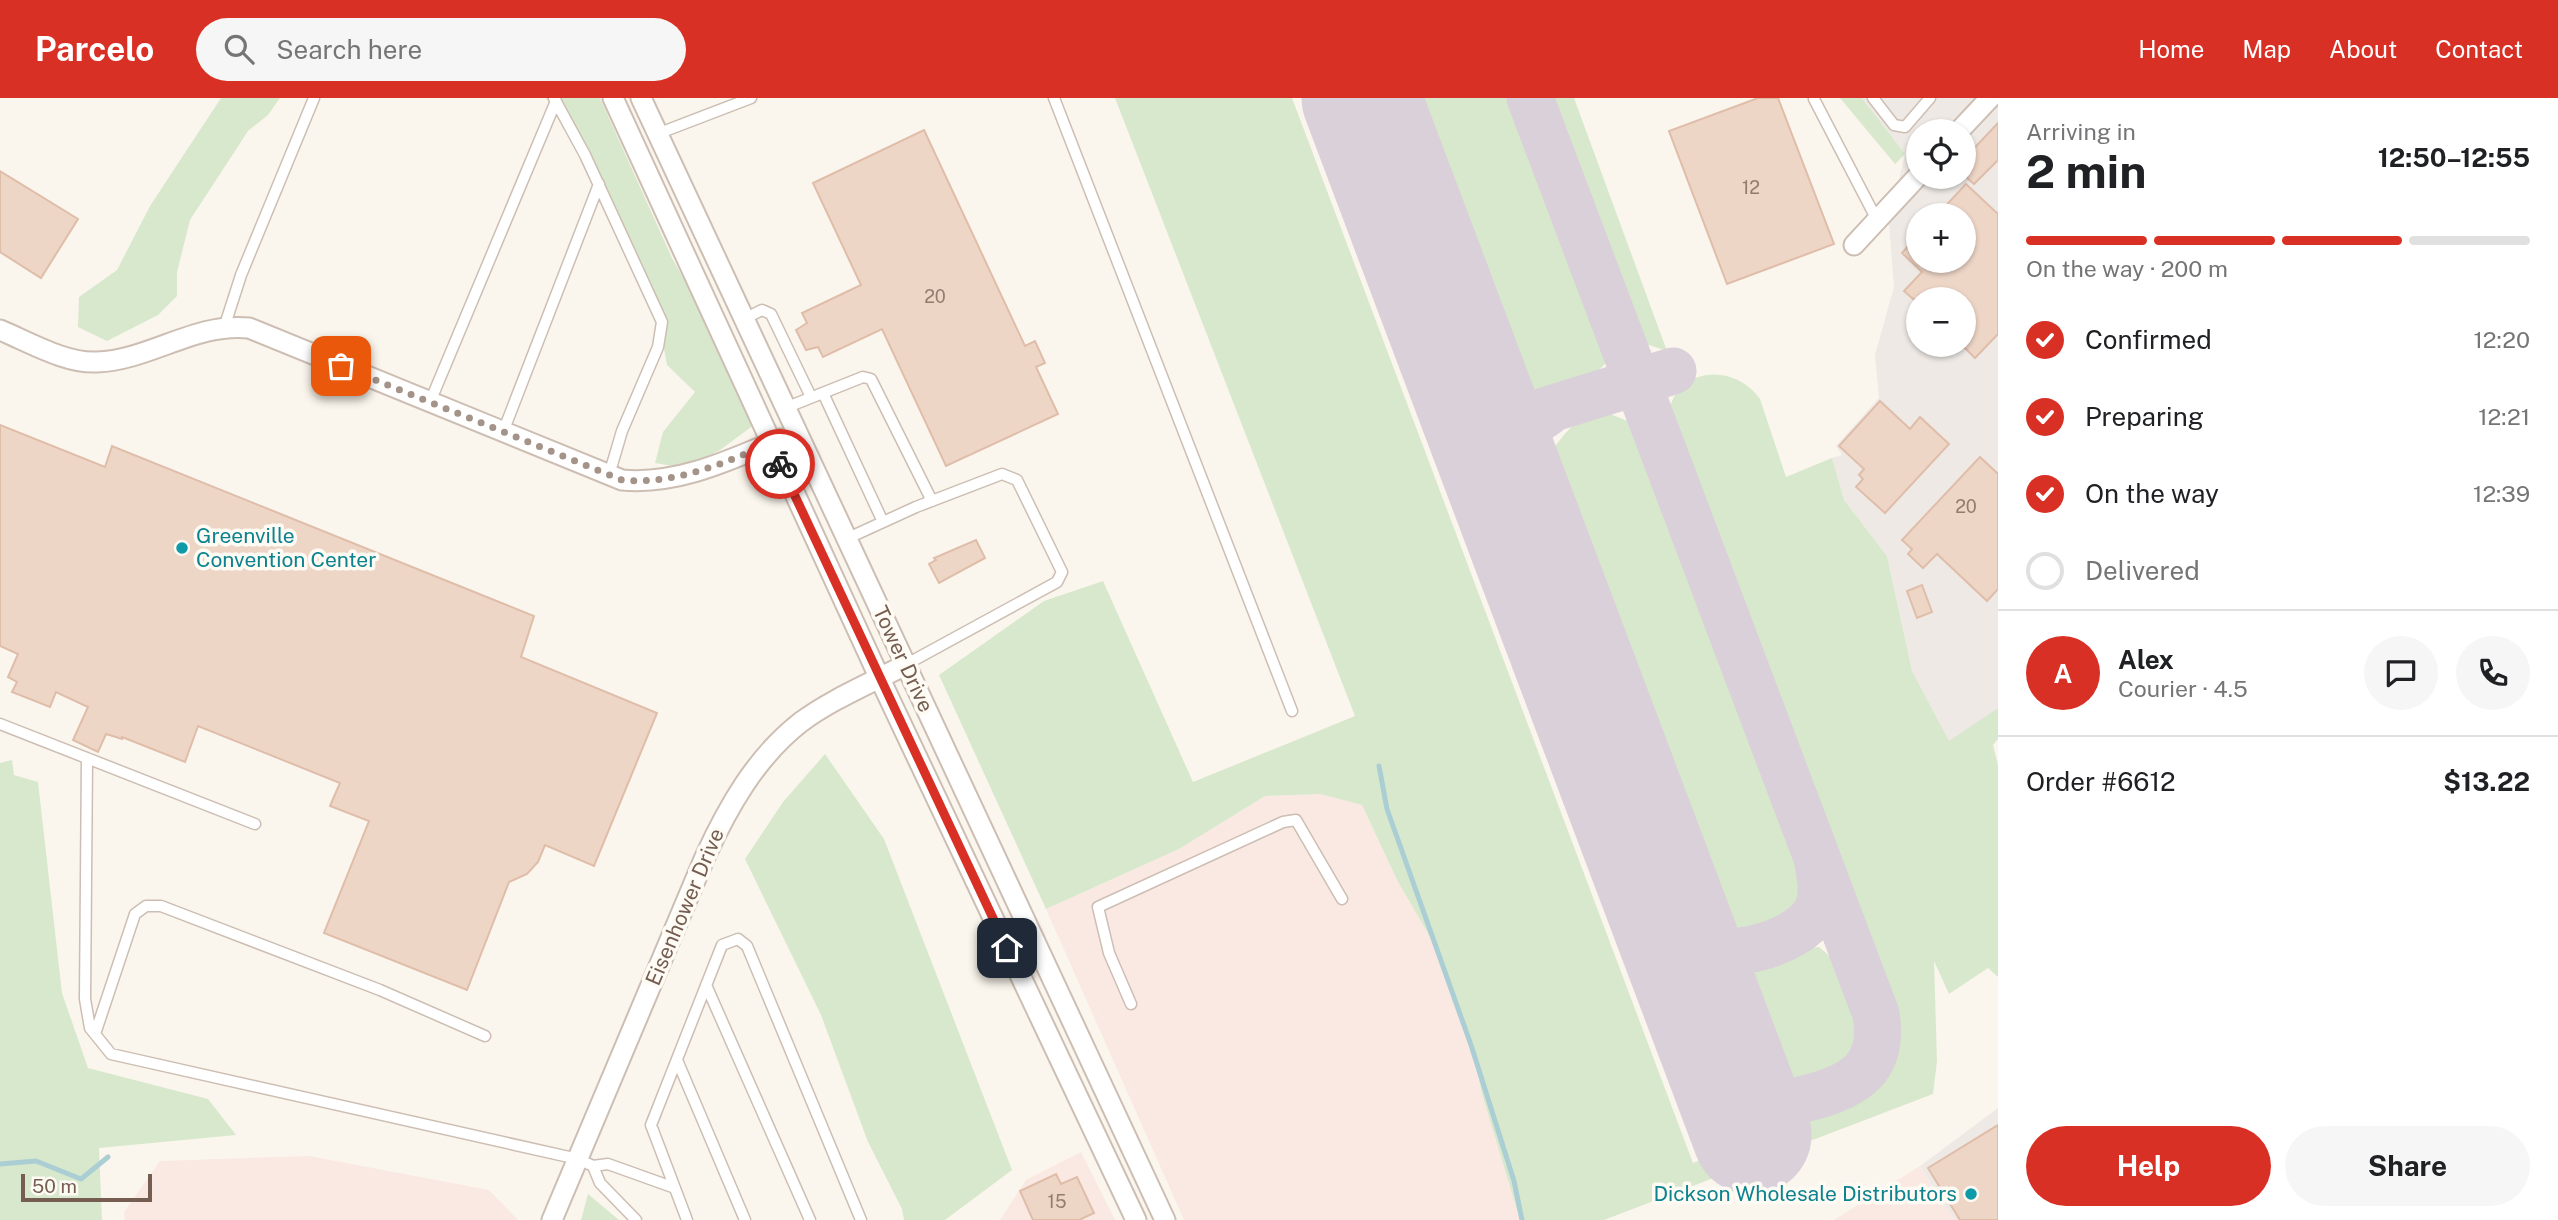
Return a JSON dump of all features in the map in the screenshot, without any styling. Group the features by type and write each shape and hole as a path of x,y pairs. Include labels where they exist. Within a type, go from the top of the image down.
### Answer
{"street":[{"name":"Tower Drive","path":"613,98 770,443 1136,1220"},
{"name":"Tower Drive","path":"641,98 1165,1220"},
{"path":"1970,119 1990,98"},
{"path":"1854,245 1906,189"},
{"path":"0,330 61,354 95,363 145,353 225,328 249,328 609,475 647,482 676,478 796,432"},
{"name":"Eisenhower Drive","path":"552,1220 585,1163 705,858 724,815 742,786 775,747 802,722 905,665"}],"lane":[{"path":"225,328 242,275 314,98"},
{"path":"657,134 751,98"},
{"path":"1054,98 1292,711"},
{"path":"1873,98 1894,125 1905,127 1930,98"},
{"path":"1814,99 1877,220"},
{"path":"555,100 599,184 662,322 658,347 622,431 609,475"},
{"path":"430,402 555,100"},
{"path":"503,432 599,184"},
{"path":"744,319 762,310 771,314 811,397"},
{"path":"785,408 863,377 871,379 932,501"},
{"path":"823,393 883,522"},
{"path":"846,539 932,501 1003,474 1017,480 1062,572 1056,582 905,665"},
{"path":"0,724 255,824"},
{"path":"86,758 85,999 90,1028 111,1054 585,1163 608,1164 675,1188"},
{"path":"1131,1004 1109,953 1098,907 1283,821 1296,820 1342,899"},
{"path":"95,1034 135,914 146,906 162,906 380,990 485,1036"},
{"path":"687,1220 651,1125 722,945 738,939 747,946 861,1220"},
{"path":"706,985 810,1220"},
{"path":"677,1060 745,1220"},
{"path":"585,1163 600,1183 636,1220"}],"shaded area":[{"path":"1862,98 1998,98 1998,708 1949,742 1912,671 1887,556 1844,500 1832,458 1842,455 1836,446 1879,398 1875,355 1894,287 1889,224 1905,154"},
{"path":"1320,794 1362,805 1398,882 1432,940 1469,1034 1482,1094 1520,1220 1184,1220 1046,909 1179,849 1265,796"},
{"name":"Dickson Wholesale Distributors","path":"1998,1108 1998,1220 1955,1220 1920,1166"},
{"path":"1081,1152 1115,1220 1000,1220 1026,1180"},
{"path":"309,1156 489,1190 518,1220 125,1220 124,1212 160,1161"},
{"path":"1920,1166 1955,1220 1834,1220"}],"green space":[{"path":"221,98 280,98 268,115 248,131 190,220 177,272 177,296 158,315 107,341 78,327 79,297 117,270 150,206"},
{"path":"546,98 600,98 672,258 706,318 754,425 720,450 685,468 655,463 663,432 695,392 667,365 658,316 620,228"},
{"path":"1115,98 1292,98 1693,1163 1842,1106 1875,1084 1892,1056 1896,1029 1668,421 1671,403 1679,390 1690,381 1704,376 1734,378 1748,386 1760,399 1786,477 1832,458 1844,500 1887,556 1912,671 1949,741 1998,708 1998,739 1993,745 1998,765 1998,977 1988,968 1949,994 1934,961 1937,1061 1933,1094 1604,1220 1520,1220 1482,1094 1469,1034 1432,940 1398,882 1362,805 1320,794 1265,796 1179,849 1046,909 939,675 1044,601 1103,581 1193,782 1355,716"},
{"path":"1421,98 1513,98 1603,335 1605,364 1580,384 1563,390 1531,392"},
{"path":"1552,98 1574,98 1667,351 1646,344"},
{"path":"1840,98 1862,98 1905,154 1895,164"},
{"path":"1610,414 1630,422 1643,444 1805,872 1803,900 1796,910 1777,924 1752,933 1739,936 1553,449 1565,433 1583,419"},
{"path":"825,754 884,839 1012,1170 945,1220 904,1220 902,1209 868,1142 821,1015 745,859 783,802"},
{"path":"12,760 14,775 38,782 62,993 88,1068 208,1099 236,1135 99,1148 102,1220 0,1220 0,763"},
{"path":"1819,947 1836,964 1847,985 1860,1025 1860,1045 1848,1064 1828,1075 1794,1085 1751,970 1783,954"},
{"path":"588,1194 619,1220 581,1220"}],"building":[{"path":"1758,98 1778,98 1834,244 1727,284 1669,131"},
{"path":"1998,123 1998,160 1976,182 1976,146"},
{"path":"924,130 1025,346 1035,341 1045,363 1036,367 1058,414 946,466 882,329 823,357 818,347 806,350 796,330 807,323 802,313 861,285 813,183"},
{"path":"0,171 78,219 41,278 0,252"},
{"path":"1961,189 1971,189 1998,214 1998,334 1976,357 1976,287 1908,287 1921,273 1976,273 1976,203 1948,203"},
{"path":"1880,401 1910,429 1920,417 1949,444 1885,513 1856,487 1863,479 1859,475 1864,469 1839,446"},
{"path":"0,425 105,467 112,446 534,616 521,657 657,713 594,866 545,845 538,862 527,874 509,882 467,990 324,933 369,821 330,806 340,783 198,726 185,762 122,737 106,734 98,752 73,740 88,707 56,692 50,707 12,692 17,682 8,677 18,654 0,646"},
{"path":"1980,457 1998,474 1998,589 1987,601 1937,554 1923,568 1908,554 1912,549 1902,540"},
{"path":"976,540 985,558 939,583 929,564 936,560 934,558"},
{"path":"1922,585 1932,612 1917,618 1907,591"},
{"name":"Dickson Wholesale Distributors","path":"1998,1125 1998,1220 1960,1220 1928,1168"},
{"path":"1056,1174 1061,1184 1077,1177 1094,1213 1079,1220 1033,1220 1020,1191"}],"waterway":[{"path":"1379,766 1387,809 1471,1045 1514,1181 1522,1220"},
{"path":"0,1164 36,1161 81,1179 108,1157"}],"taxiway":[{"path":"1530,98 1876,1014 1878,1033 1871,1061 1863,1072 1840,1087 1795,1101 1768,1103 1747,1094 1729,1073"},
{"path":"1467,380 1490,407 1505,414 1524,417 1673,371"},
{"path":"1507,487 1507,463 1515,443 1528,427 1547,413"},
{"path":"1669,915 1686,939 1706,950 1741,951 1777,941 1794,933 1816,912 1821,894 1818,864"}],"runway":[{"path":"1361,98 1752,1135"}],"way so far":[{"path":"341,366 622,480 647,482 676,478 739,457 770,443 780,464"}],"place":[{"name":"Greenville Convention Center","path":"182,548"},
{"name":"Dickson Wholesale Distributors","path":"1971,1194"}],"route":[{"path":"780,464 1007,948"}]}
